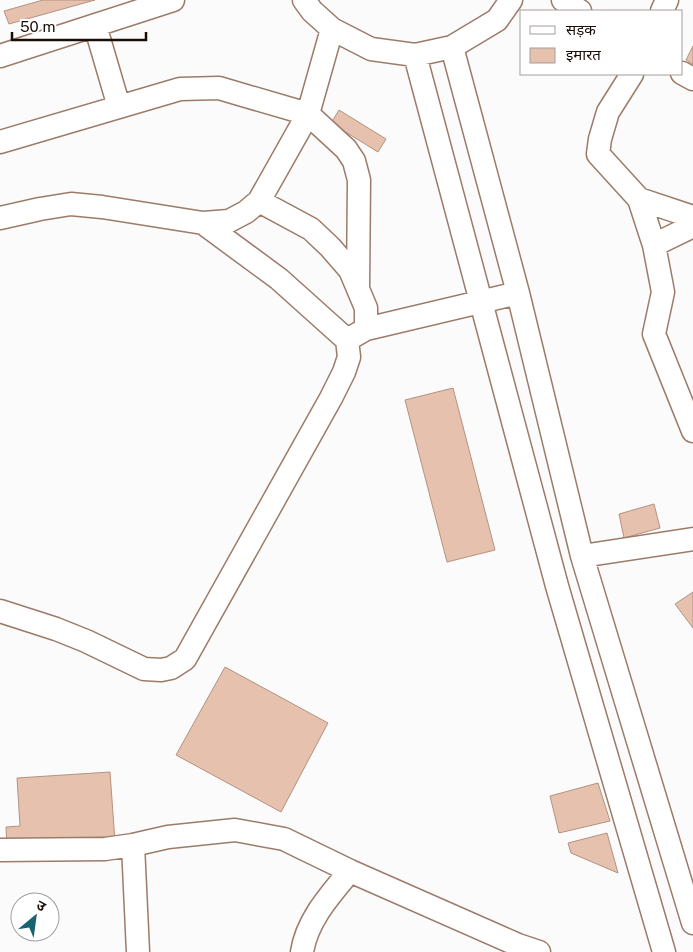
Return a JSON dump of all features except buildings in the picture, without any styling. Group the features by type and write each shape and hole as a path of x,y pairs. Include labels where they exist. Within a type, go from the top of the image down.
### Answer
{"street":[{"path":"0,56 173,0"},
{"path":"304,0 312,11 332,29 371,49 415,55 452,47 497,20 511,0"},
{"path":"563,0 578,10"},
{"path":"95,25 119,107"},
{"path":"0,218 71,204 203,223 229,220 246,212 259,202 308,114 332,29"},
{"path":"452,47 518,293 582,556 693,923"},
{"path":"415,55 557,586 664,952"},
{"path":"631,75 608,112 600,139 598,154 639,200 654,245 663,292 654,334 693,431"},
{"path":"0,142 180,89 219,88 308,114 346,149 354,161 359,180 358,289"},
{"path":"639,200 693,216"},
{"path":"0,611 86,641 144,670 171,668 185,660 331,398 344,372 366,308 350,270 324,241 311,229 259,202"},
{"path":"203,223 356,335"},
{"path":"654,245 693,226"},
{"path":"356,335 518,293"},
{"path":"582,556 693,539"},
{"path":"0,850 105,849 168,837 235,830 284,839 350,871 538,952"},
{"path":"133,845 138,952"},
{"path":"302,952 313,921 326,900 350,871"}]}
